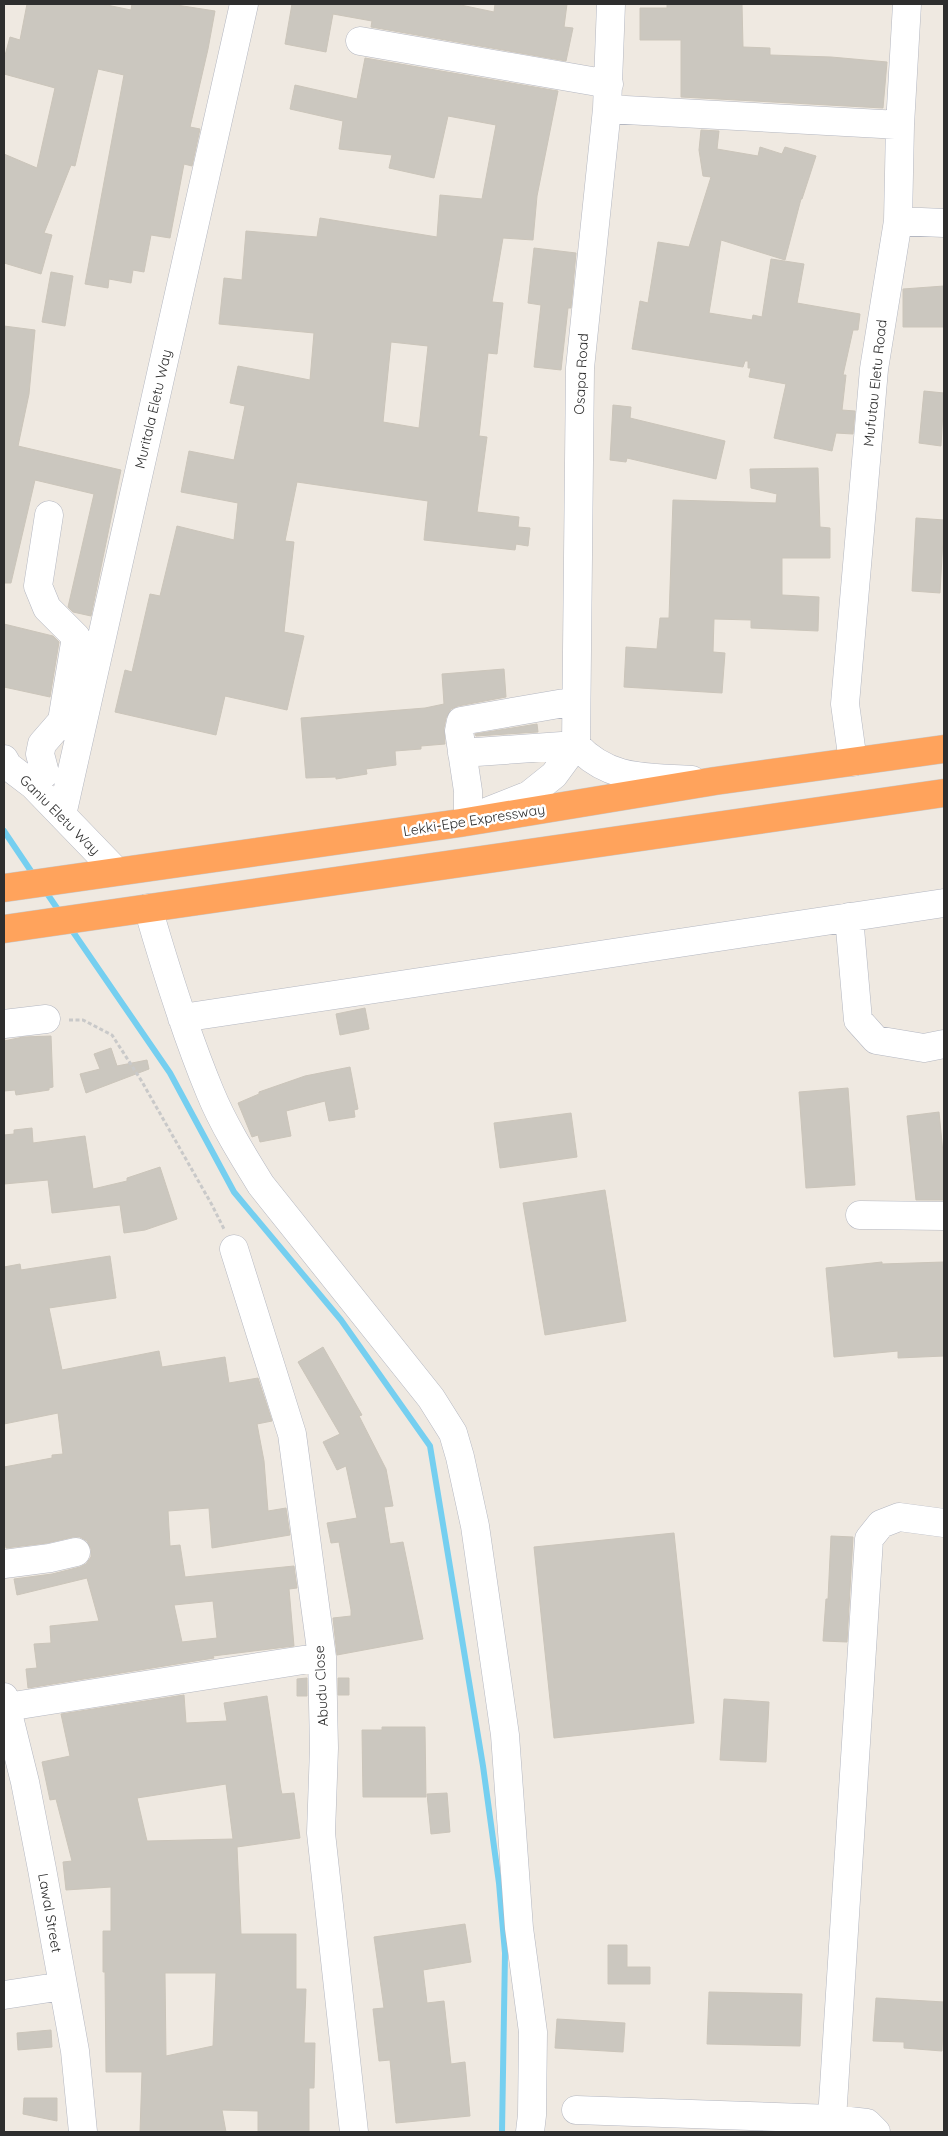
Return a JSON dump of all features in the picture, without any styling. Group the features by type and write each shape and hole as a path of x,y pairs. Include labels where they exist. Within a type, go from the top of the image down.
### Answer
{"highway":[{"name":"Lekki-Epe Expressway","path":"4,888 464,821 715,781 944,749"},
{"path":"14,927 944,793"}],"street":[{"name":"Muritala Eletu Way","path":"62,815 244,4"},
{"name":"Osapa Road","path":"576,745 580,368 608,96 611,4"},
{"name":"Mufutau Eletu Road","path":"853,762 845,704 874,368 898,221 900,126 908,4"},
{"path":"360,40 608,96 900,126"},
{"path":"898,221 944,223"},
{"path":"33,785 45,773 40,754 42,744 62,721 76,637 47,608 38,586 48,515"},
{"path":"576,701 461,721 459,731 468,791 464,821 529,795 554,775 576,745"},
{"path":"462,753 576,745 599,764 624,775 715,781"},
{"name":"Ganiu Eletu Way","path":"5,765 33,785 116,871"},
{"path":"182,1018 944,903"},
{"path":"148,908 182,1018 211,1094 261,1185 397,1353 431,1398 453,1433 475,1526 504,1735 520,1928 533,2032 530,2132"},
{"path":"849,917 858,1020 876,1040 924,1048 944,1044"},
{"path":"4,1024 46,1019"},
{"path":"860,1215 944,1216"},
{"name":"Abudu Close","path":"234,1249 292,1434 322,1657 324,1748 321,1833 354,2132"},
{"path":"832,2119 869,1539 881,1524 899,1517 944,1523"},
{"path":"4,1564 50,1558 76,1552"},
{"path":"5,1702 322,1657"},
{"name":"Lawal Street","path":"5,1702 14,1782 63,1986 75,2051 83,2132"},
{"path":"4,1994 63,1986"},
{"path":"576,2110 732,2124 832,2119 867,2124 876,2132"}],"path":[{"path":"46,1019 83,1020 112,1036 141,1080 184,1155 234,1249"}],"building":[{"path":"27,4 102,4 131,10 132,4 170,4 215,11 190,127 200,129 192,166 184,164 170,238 151,235 144,272 133,270 131,283 109,279 108,288 85,284 124,75 98,69 75,166 71,165 44,233 52,235 41,274 4,263 4,154 37,168 55,88 4,74 4,59 10,37 20,40"},
{"path":"292,4 456,4 494,12 495,4 567,4 564,27 573,28 566,61 371,27 372,21 333,14 326,52 285,44"},
{"path":"667,4 742,4 743,47 770,48 770,55 831,57 887,62 883,108 681,97 681,40 640,40 640,8 667,8"},
{"path":"365,58 558,91 537,196 533,240 503,238 492,302 503,303 497,354 488,353 479,436 487,437 477,512 519,517 518,527 530,528 528,546 516,544 515,550 424,540 428,501 297,482 285,541 294,542 284,632 304,636 287,710 225,696 216,735 115,712 125,670 132,672 150,594 160,596 177,526 234,540 238,503 181,492 189,451 234,460 245,406 230,403 238,366 310,380 314,333 219,324 224,278 242,280 246,231 317,237 320,218 437,237 440,195 482,199 496,125 448,116 434,178 389,168 392,155 339,149 343,121 290,109 295,85 357,99","holes":["391,342 428,346 419,428 383,422"]},
{"path":"701,130 719,131 717,149 758,156 760,147 782,154 785,147 816,156 801,199 785,260 721,240 709,313 752,320 753,315 762,317 771,259 804,264 797,303 860,314 858,330 853,330 843,375 846,375 842,410 855,411 853,434 836,433 832,451 774,438 786,384 749,377 751,368 748,368 748,361 745,361 743,367 632,349 640,301 648,303 658,242 689,247 711,177 703,176 699,150"},
{"path":"534,248 576,253 571,308 568,308 561,370 534,367 541,305 528,303"},
{"path":"51,272 73,276 65,326 42,322"},
{"path":"944,286 944,327 903,327 903,289"},
{"path":"4,326 35,330 29,394 18,446 121,470 91,616 73,612 68,607 94,494 35,480 11,583 4,583"},
{"path":"924,391 944,393 941,446 919,443"},
{"path":"613,405 631,407 630,418 725,441 716,479 627,458 626,462 610,460"},
{"path":"818,468 820,527 830,528 830,558 782,558 782,595 819,597 818,631 751,628 751,620 714,619 713,652 725,653 722,693 624,687 626,647 657,649 660,618 669,618 673,500 776,503 777,494 751,488 750,469"},
{"path":"916,518 944,520 940,593 912,591"},
{"path":"4,624 53,636 59,642 50,697 4,687"},
{"path":"504,669 506,697 451,709 446,718 444,728 445,744 421,746 421,749 395,751 396,765 366,769 367,774 336,779 336,777 306,778 301,718 425,708 444,704 442,674"},
{"path":"537,724 538,732 476,736 475,734"},
{"path":"365,1008 369,1029 340,1035 336,1014"},
{"path":"51,1036 53,1087 49,1088 49,1090 16,1095 15,1090 4,1091 4,1041 23,1037"},
{"path":"111,1048 117,1066 147,1060 149,1069 86,1093 80,1074 100,1069 94,1054"},
{"path":"350,1067 358,1109 354,1110 355,1117 329,1121 325,1101 286,1111 291,1136 260,1142 258,1135 252,1137 238,1103 259,1094 259,1092 305,1076"},
{"path":"848,1088 855,1185 806,1188 799,1092"},
{"path":"939,1112 944,1163 944,1200 916,1200 907,1116"},
{"path":"571,1113 577,1157 500,1168 494,1123"},
{"path":"32,1128 33,1143 85,1136 93,1189 127,1181 127,1178 160,1167 177,1219 145,1230 124,1233 120,1205 52,1213 48,1180 4,1184 4,1135 14,1134 14,1130"},
{"path":"605,1190 626,1321 545,1335 523,1203"},
{"path":"110,1256 116,1298 49,1308 62,1370 159,1351 162,1367 225,1357 229,1383 258,1378 272,1421 257,1424 264,1461 268,1511 286,1508 290,1535 212,1548 209,1508 168,1511 170,1546 180,1545 185,1577 294,1566 297,1588 289,1589 294,1646 213,1656 214,1658 28,1688 26,1669 37,1668 34,1644 51,1643 50,1626 99,1621 87,1578 17,1595 14,1579 52,1574 86,1564 91,1557 91,1549 87,1541 80,1537 73,1537 47,1543 6,1548 4,1537 4,1467 52,1458 52,1455 63,1454 58,1413 4,1424 4,1267 20,1264 21,1270","holes":["213,1601 217,1638 182,1642 174,1605"]},
{"path":"882,1262 882,1264 944,1262 944,1356 898,1358 898,1351 834,1357 826,1268"},
{"path":"323,1347 362,1415 359,1416 386,1469 393,1506 384,1507 390,1544 403,1542 423,1639 337,1655 333,1618 351,1616 351,1610 339,1542 331,1543 327,1523 357,1518 346,1466 337,1470 323,1442 340,1434 298,1362"},
{"path":"674,1533 694,1723 554,1738 534,1547"},
{"path":"831,1536 853,1537 847,1642 823,1641 826,1599 828,1599"},
{"path":"307,1678 307,1696 297,1696 297,1679"},
{"path":"338,1678 349,1678 349,1695 338,1695"},
{"path":"184,1695 186,1723 227,1721 224,1703 267,1696 281,1790 282,1794 294,1793 300,1838 237,1847 241,1934 296,1934 296,1989 306,1989 304,2043 315,2043 314,2088 309,2088 309,2132 258,2132 258,2111 222,2110 226,2132 140,2132 142,2072 106,2072 103,1931 111,1931 111,1887 66,1890 63,1862 72,1861 56,1799 50,1800 42,1762 70,1756 61,1714","holes":["226,1784 233,1839 147,1841 137,1798","165,1973 216,1973 213,2046 166,2056"]},
{"path":"724,1699 769,1702 766,1762 720,1760"},
{"path":"382,1727 425,1727 426,1797 363,1797 362,1730 382,1730"},
{"path":"447,1793 450,1832 431,1834 427,1794"},
{"path":"465,1924 471,1962 423,1970 427,2003 444,2001 451,2064 465,2062 470,2116 396,2123 390,2060 379,2061 373,2009 384,2008 374,1937"},
{"path":"608,1945 627,1945 627,1967 650,1967 650,1984 608,1984"},
{"path":"709,1992 802,1994 800,2046 707,2044"},
{"path":"876,1998 944,2002 942,2051 904,2048 904,2042 873,2041"},
{"path":"557,2019 625,2023 623,2052 555,2048"},
{"path":"51,2030 52,2047 18,2050 17,2033"},
{"path":"24,2098 57,2098 57,2121 23,2114"}],"waterway":[{"path":"4,831 35,877"},
{"path":"44,889 61,914"},
{"path":"69,926 170,1073 234,1192 341,1320 430,1446 483,1766 499,1883 505,1953 502,2132"}]}
